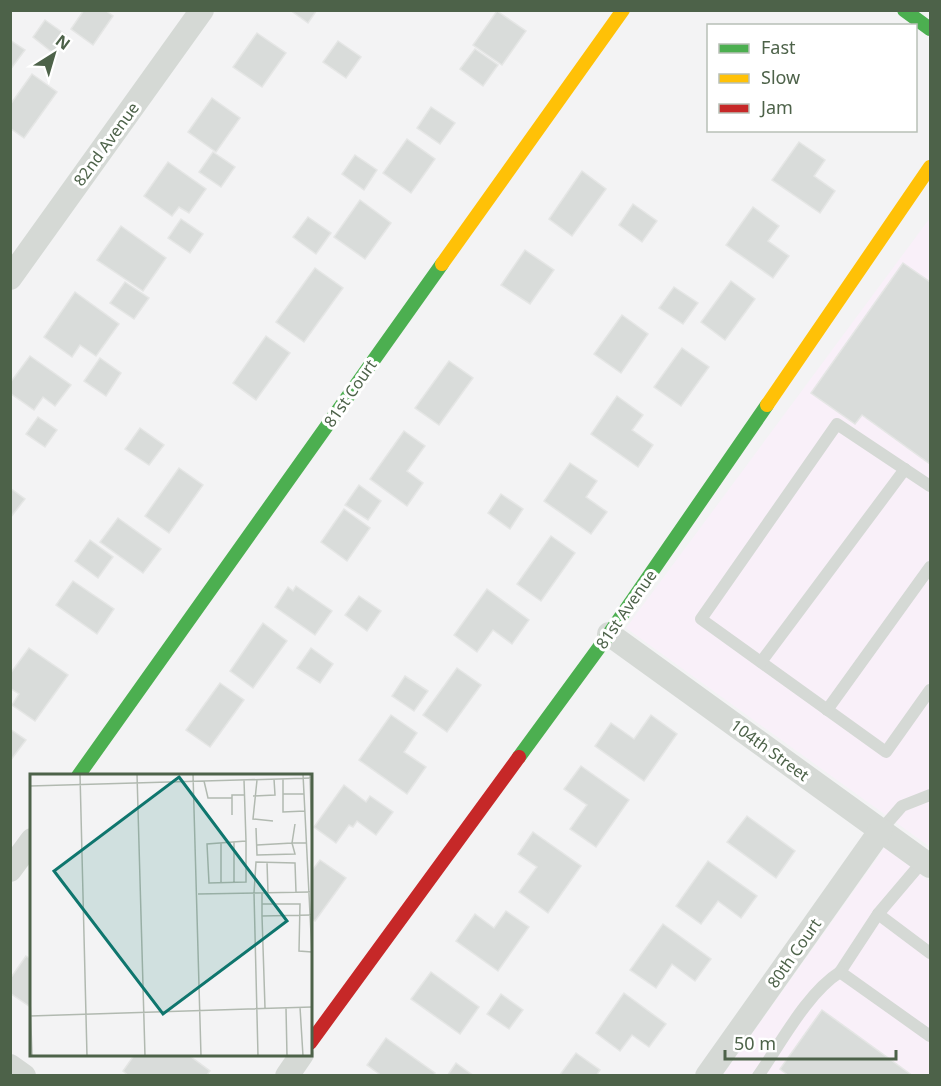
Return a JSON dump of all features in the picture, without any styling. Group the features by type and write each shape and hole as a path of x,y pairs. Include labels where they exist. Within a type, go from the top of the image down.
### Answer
{"street":[{"name":"82nd Avenue","path":"10,278 202,10"},
{"name":"81st Court","path":"79,774 622,10"},
{"path":"904,10 930,29"},
{"name":"81st Avenue","path":"312,1040 609,634 930,167"},
{"name":"104th Street","path":"609,634 927,863"},
{"name":"80th Court","path":"707,1076 881,830"},
{"path":"10,870 30,843"},
{"path":"287,1076 301,1056"},
{"path":"10,1066 24,1076"}],"lane":[{"path":"930,486 837,424 701,619 886,752 930,690"},
{"path":"761,662 904,469"},
{"path":"827,710 930,567"},
{"path":"881,830 902,806 930,795"},
{"path":"758,1076 813,996 826,981 840,972 878,914 927,863"},
{"path":"878,914 930,953"},
{"path":"840,972 930,1036"}],"shaded area":[{"path":"930,218 930,847 626,628"},
{"path":"885,847 930,882 930,1075 722,1076"}],"building":[{"path":"84,10 105,10 113,16 93,45 71,29"},
{"path":"290,10 317,10 308,23"},
{"path":"497,11 526,31 502,65 473,45"},
{"path":"45,20 66,35 53,53 33,37"},
{"path":"257,33 286,53 262,87 233,67"},
{"path":"10,40 25,50 10,70"},
{"path":"338,41 361,57 346,78 323,62"},
{"path":"475,49 498,65 483,86 460,69"},
{"path":"32,74 57,92 24,138 10,128 10,105"},
{"path":"212,98 240,118 216,152 188,132"},
{"path":"431,107 455,123 440,144 417,128"},
{"path":"407,139 435,159 411,193 383,173"},
{"path":"799,142 825,160 814,176 835,191 820,213 772,180"},
{"path":"213,152 235,167 221,187 199,172"},
{"path":"355,155 377,170 364,190 342,174"},
{"path":"168,162 206,189 189,213 179,207 172,216 144,196"},
{"path":"582,171 606,189 572,236 549,219"},
{"path":"360,200 391,223 365,259 334,237"},
{"path":"633,204 657,221 642,242 619,225"},
{"path":"753,207 779,226 768,241 789,256 773,278 726,245"},
{"path":"308,217 331,233 316,254 293,237"},
{"path":"181,219 203,234 190,253 168,238"},
{"path":"121,226 166,258 143,291 97,260"},
{"path":"525,250 554,270 530,304 501,285"},
{"path":"903,263 930,282 930,464 862,415 855,424 811,393"},
{"path":"315,268 343,288 304,342 276,322"},
{"path":"731,281 755,299 725,340 701,322"},
{"path":"125,282 149,298 134,319 110,303"},
{"path":"674,287 698,303 683,324 659,308"},
{"path":"75,292 119,324 96,356 80,345 72,357 44,337"},
{"path":"622,315 648,334 621,373 594,354"},
{"path":"266,336 290,353 256,400 233,383"},
{"path":"682,348 709,367 681,406 654,387"},
{"path":"30,356 71,385 55,406 43,397 34,410 10,393 10,383"},
{"path":"100,358 121,373 106,396 84,381"},
{"path":"449,361 473,378 439,425 415,408"},
{"path":"617,396 643,415 632,430 653,445 638,467 591,434"},
{"path":"38,417 57,430 45,447 26,434"},
{"path":"140,428 164,445 149,465 125,449"},
{"path":"404,431 425,446 407,471 423,483 407,506 370,479"},
{"path":"570,463 597,481 586,497 607,512 591,534 544,501"},
{"path":"179,468 203,485 169,533 145,516"},
{"path":"359,485 381,501 368,520 345,505"},
{"path":"10,488 25,499 10,518"},
{"path":"501,494 523,509 510,529 488,513"},
{"path":"344,509 370,528 347,561 321,542"},
{"path":"118,518 161,549 143,573 100,542"},
{"path":"551,536 575,553 541,601 517,584"},
{"path":"90,540 113,557 98,578 75,561"},
{"path":"73,581 114,609 97,634 56,605"},
{"path":"296,586 332,611 315,635 275,607 288,587 293,591"},
{"path":"487,589 529,620 512,644 493,630 477,652 454,635"},
{"path":"359,596 381,611 367,631 345,615"},
{"path":"263,623 287,641 253,688 230,671"},
{"path":"29,648 68,675 35,721 12,705 19,694 10,688 10,674"},
{"path":"311,648 333,664 320,683 297,668"},
{"path":"457,668 481,685 447,732 423,715"},
{"path":"405,676 428,691 414,711 392,696"},
{"path":"220,683 244,700 210,747 186,730"},
{"path":"391,715 417,733 404,752 426,767 407,794 359,760"},
{"path":"651,715 677,734 644,781 595,746 611,723 634,739"},
{"path":"10,729 26,740 10,761"},
{"path":"581,766 629,800 596,847 570,829 587,805 564,789"},
{"path":"344,785 366,802 370,796 393,812 376,835 357,821 353,827 349,825 336,843 314,827"},
{"path":"747,816 795,851 776,878 727,842"},
{"path":"533,832 581,866 548,913 519,892 537,867 518,854"},
{"path":"320,860 346,878 315,921 312,919 312,870"},
{"path":"708,861 757,896 741,918 718,901 701,924 676,906"},
{"path":"506,911 529,927 498,971 456,941 475,914 494,928"},
{"path":"663,924 711,959 695,981 672,964 656,988 630,970"},
{"path":"26,956 30,959 30,1007 10,993 10,979"},
{"path":"431,972 479,1007 460,1034 411,999"},
{"path":"624,993 666,1024 649,1047 632,1035 620,1051 596,1033"},
{"path":"501,994 523,1010 509,1029 487,1014"},
{"path":"822,1010 913,1076 789,1076 780,1069"},
{"path":"386,1038 435,1073 433,1076 382,1076 367,1065"},
{"path":"576,1053 600,1070 596,1076 559,1076"},
{"path":"134,1056 190,1056 210,1071 206,1076 129,1076 123,1071"},
{"path":"456,1063 474,1076 447,1076"}],"traffic: fast":[{"path":"904,10 930,29"},
{"path":"79,774 442,264"},
{"path":"519,757 609,634 767,405"}],"traffic: slow":[{"path":"442,264 623,10"},
{"path":"767,405 930,167"}],"traffic: jam":[{"path":"312,1040 519,757"}]}
